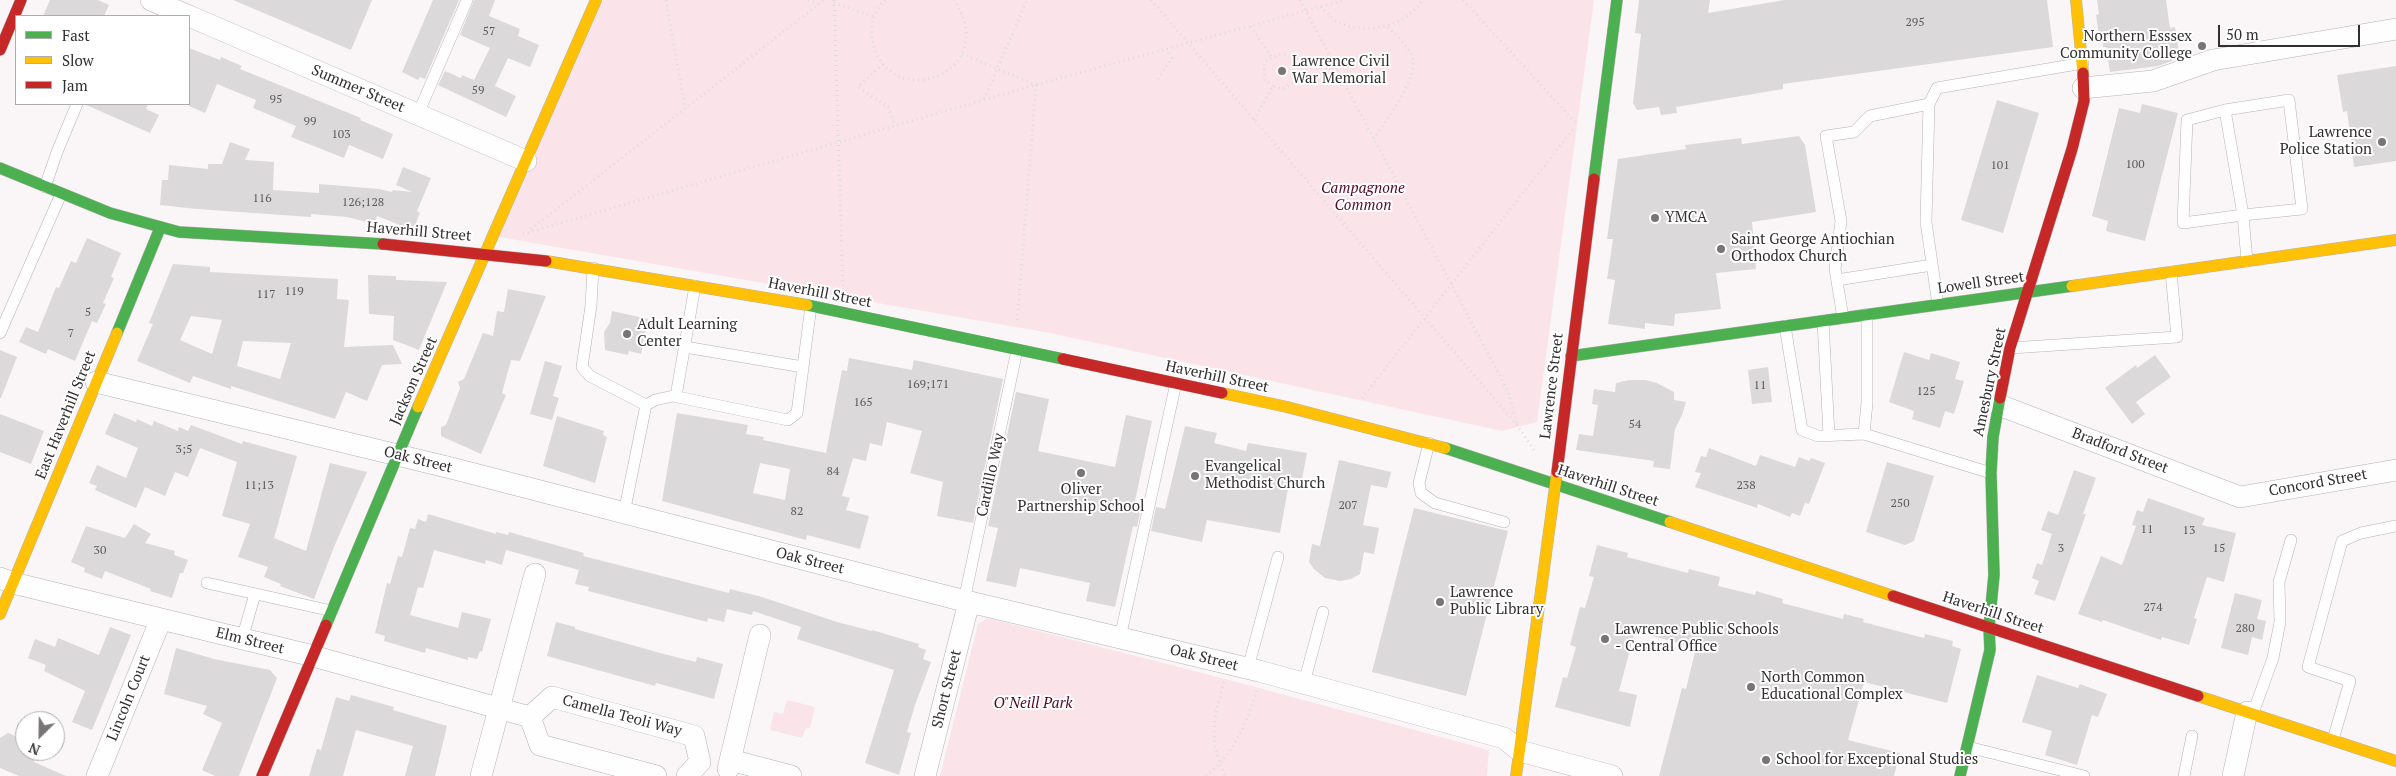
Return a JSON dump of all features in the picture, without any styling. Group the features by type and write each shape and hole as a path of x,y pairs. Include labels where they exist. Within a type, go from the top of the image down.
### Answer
{"main road":[{"path":"0,50 21,0"},
{"name":"Jackson Street","path":"262,776 398,456 596,0"},
{"name":"Lawrence Street","path":"1516,776 1617,0"},
{"name":"Amesbury Street","path":"1960,776 1990,650 1989,627 1994,575 1990,473 1992,437 2010,348 2072,149 2084,101 2083,63 2076,0"},
{"name":"Haverhill Street","path":"0,168 90,206 179,232 340,240 536,259 593,268 811,306 1287,407 1429,443 2396,761"},
{"name":"East Haverhill Street","path":"0,614 6,581 96,382 160,228"},
{"name":"Lowell Street","path":"1571,356 2396,240"}],"street":[{"name":"Summer Street","path":"152,0 187,15"},
{"name":"Summer Street","path":"190,16 526,161"},
{"path":"2083,88 2153,81 2213,60 2396,29"},
{"name":"Oak Street","path":"96,382 398,456 967,601 1248,668 1504,738 1520,751 1612,776"},
{"name":"Bradford Street","path":"1999,405 2240,496"},
{"name":"Concord Street","path":"2240,496 2396,470"},
{"path":"481,776 535,574"},
{"name":"Elm Street","path":"6,581 313,656 499,709"},
{"name":"Short Street","path":"926,776 967,601"},
{"name":"Lincoln Court","path":"97,776 161,619"},
{"path":"728,768 760,635"},
{"name":"Camella Teoli Way","path":"530,717 552,697 694,736 694,769 728,768 791,776"},
{"path":"499,709 530,717 540,745 656,776"},
{"path":"2234,776 2250,713"}],"lane":[{"path":"418,114 467,0"},
{"path":"1938,305 1926,222 1929,104 1937,88 2083,63"},
{"path":"2288,100 2302,209 2183,223 2187,120 2224,110 2288,100"},
{"path":"1843,318 1835,269 1841,221 1826,136 1854,132 1870,116 1929,104"},
{"path":"46,187 57,152 77,105"},
{"path":"2224,110 2243,215 2247,261"},
{"path":"0,333 61,194"},
{"path":"1837,280 1932,266"},
{"path":"593,268 591,306 582,367 590,376 646,405"},
{"path":"2010,348 2177,337 2171,272"},
{"path":"676,396 695,286"},
{"path":"646,405 656,400 676,396 788,420 797,413 811,306"},
{"path":"1864,434 1868,403 1867,314"},
{"path":"1823,321 1828,436"},
{"path":"1785,326 1802,430 1818,436 1864,434 1990,473"},
{"path":"685,346 803,367"},
{"name":"Cardillo Way","path":"967,601 1017,350"},
{"path":"1120,638 1176,383"},
{"path":"624,513 646,405"},
{"path":"1429,443 1419,482 1421,493 1435,503 1504,522"},
{"path":"2333,740 2350,681 2308,667 2342,541 2361,532 2396,526"},
{"path":"2250,713 2273,658 2280,622 2279,582 2291,540"},
{"path":"1248,668 1278,556"},
{"path":"207,583 332,612"},
{"path":"242,639 255,594"},
{"path":"1304,684 1323,612"},
{"path":"2184,776 2192,736"},
{"path":"1968,747 2084,776"}],"path":[{"path":"666,0 685,108"},
{"path":"808,0 818,4"},
{"path":"529,231 824,0"},
{"path":"885,0 874,17 871,33 874,48 883,64 892,72 906,79 921,81 936,78 949,70 962,54 966,45 967,29 963,13 954,0"},
{"path":"984,100 1026,0"},
{"path":"1151,0 1518,426 1555,485"},
{"path":"1300,0 1508,391 1518,426"},
{"path":"519,236 529,231 1036,85 1345,0"},
{"path":"1320,7 1337,22 1364,29 1387,26 1402,20 1418,7 1423,0"},
{"path":"1463,0 1575,122"},
{"path":"844,291 834,2 874,17"},
{"path":"1251,26 1271,57"},
{"path":"1374,139 1410,82 1413,58 1387,26"},
{"path":"1158,79 1172,58 1167,49"},
{"path":"962,54 1036,85"},
{"path":"1275,54 1284,54 1296,60 1300,68 1298,80 1282,89 1265,81 1264,63 1271,57 1275,54"},
{"path":"883,64 858,86 888,107 896,125"},
{"path":"1300,68 1337,69"},
{"path":"1017,324 1036,85"},
{"path":"1254,120 1273,86"},
{"path":"1362,398 1574,128"},
{"path":"1225,679 1213,726 1215,747 1225,776"},
{"path":"1206,776 1220,765 1241,736 1258,687"}],"green space":[{"name":"Campagnone Common","path":"603,0 1594,0 1537,422 1502,431 1050,333 499,237"},
{"name":"O\"Neill Park","path":"987,618 1218,677 1489,750 1487,776 940,776 978,624"},
{"path":"787,700 815,707 810,728 806,728 802,738 770,730 774,712 783,714"}],"building":[{"path":"50,0 98,0 109,5 104,15 43,15"},
{"path":"233,0 372,0 351,50"},
{"path":"433,0 459,0 425,79 420,77 418,80 402,72"},
{"path":"474,0 495,0 489,16 520,29 518,36 539,45 530,67 508,58 495,86 516,96 506,117 438,85 445,71 461,78 462,75 474,80 490,48 460,35"},
{"path":"1639,0 1710,0 1708,13 1785,0 2047,0 2053,47 1783,84 1783,89 1676,107 1677,113 1661,115 1659,107 1637,110 1633,103 1641,34 1635,33"},
{"path":"2097,0 2166,0 2170,28 2175,27 2180,58 2158,66 2110,72 2106,47 2103,47 2102,36 2099,36 2096,15 2099,14"},
{"path":"190,48 220,60 221,57 242,66 240,69 361,118 360,120 393,134 383,159 349,145 344,158 291,137 296,126 253,108 256,100 217,84 205,113 189,106"},
{"path":"2396,66 2396,161 2354,167 2347,111 2343,112 2337,75"},
{"path":"1997,100 2039,113 2003,233 1961,220"},
{"path":"2142,104 2178,113 2145,241 2106,231 2108,221 2092,216 2119,108 2140,113"},
{"path":"86,105 148,105 146,109 159,115 150,133"},
{"name":"YMCA","path":"1799,136 1805,145 1816,212 1752,222 1756,269 1716,273 1721,309 1675,314 1674,326 1645,323 1645,329 1608,324 1615,280 1607,279 1613,239 1607,239 1618,159 1686,149 1685,145 1741,138 1742,144"},
{"path":"230,142 250,149 245,160 274,162 273,190 319,193 319,184 379,189 392,192 393,190 412,192 396,185 403,167 431,178 417,211 420,213 414,228 406,224 405,227 377,216 375,224 347,217 311,214 311,217 160,205 162,180 168,180 169,165 208,169 208,164 222,164"},
{"path":"87,238 121,253 111,277 114,278 103,303 106,304 97,323 92,321 75,361 48,349 46,354 19,342 26,327 38,332 56,287 59,288 71,261 76,263"},
{"path":"173,264 210,267 210,272 338,279 337,299 349,300 344,347 393,345 402,364 382,365 367,401 346,392 335,419 193,376 190,383 137,361 153,324 149,323","holes":["191,316 222,320 212,354 180,340","243,341 291,343 280,379 237,366"]},
{"path":"368,275 396,276 396,280 447,282 419,350 393,340 394,316 369,314"},
{"path":"508,289 546,296 520,361 511,360 502,393 506,395 481,454 441,436 441,427 446,425 460,388 458,382 464,379 483,333 493,336 497,311 504,312"},
{"path":"612,311 648,319 641,354 629,351 628,355 605,350 604,332 610,323"},
{"path":"0,350 17,357 1,398 0,398"},
{"path":"1904,352 1929,360 1931,353 1960,362 1955,379 1964,381 1954,414 1945,411 1940,428 1912,419 1914,411 1889,402"},
{"path":"2155,355 2171,377 2136,402 2145,414 2132,424 2105,388 2136,365 2137,368"},
{"path":"849,358 912,370 914,360 1003,379 973,523 937,516 943,482 910,473 922,431 887,422 882,446 870,443 866,461 853,458 842,496 850,498 846,510 869,516 860,549 807,535 806,540 662,501 677,413 748,425 746,434 764,437 763,440 826,453 842,370 847,371","holes":["760,463 790,469 785,500 753,493"]},
{"path":"545,361 562,366 553,396 559,398 552,420 530,414"},
{"path":"1768,367 1772,402 1752,404 1748,370"},
{"path":"1629,380 1645,380 1657,383 1674,392 1674,400 1686,402 1675,429 1670,469 1653,467 1654,461 1576,450 1579,434 1593,436 1598,405 1592,404 1594,389 1615,392 1616,383"},
{"path":"1016,392 1049,399 1038,451 1115,467 1126,415 1152,421 1135,501 1142,503 1137,527 1133,526 1115,607 1086,601 1090,583 1020,568 1016,587 986,581 998,528 988,526"},
{"path":"114,413 136,422 137,419 152,426 154,421 178,431 179,427 188,431 191,425 242,444 243,441 297,456 274,538 306,551 330,463 367,472 334,547 314,599 280,586 281,584 264,577 268,567 238,557 250,524 222,516 237,462 200,448 188,477 175,472 165,496 145,487 136,508 95,490 97,486 89,483 97,465 126,478 138,448 105,434"},
{"path":"0,414 44,431 31,464 0,452"},
{"path":"557,416 604,431 603,435 607,437 595,483 543,466"},
{"path":"1185,426 1217,433 1214,443 1246,451 1248,443 1307,453 1302,479 1290,477 1280,533 1207,520 1202,542 1151,531 1156,507 1165,509"},
{"path":"1709,448 1756,466 1760,455 1795,467 1799,457 1809,461 1811,458 1825,463 1809,504 1805,503 1800,516 1792,513 1790,517 1758,504 1757,508 1695,487 1701,473 1695,472 1701,456 1706,457"},
{"path":"1339,460 1391,472 1387,488 1371,485 1363,525 1379,528 1374,554 1364,552 1360,574 1351,579 1340,581 1325,578 1309,562 1312,544 1320,546"},
{"path":"1887,462 1934,476 1914,541 1905,545 1866,532"},
{"path":"2074,470 2096,478 2083,514 2086,514 2055,601 2034,594 2039,581 2032,578 2037,563 2042,565 2052,534 2041,530 2048,511 2058,515"},
{"path":"2148,498 2205,518 2202,525 2236,533 2224,582 2207,577 2194,618 2197,619 2189,645 2162,637 2161,640 2103,620 2102,622 2078,614 2101,556 2122,565 2136,526 2132,525 2137,510 2143,512"},
{"name":"Lawrence Public Library","path":"1414,508 1508,531 1466,696 1372,672"},
{"path":"428,514 496,534 496,532 508,535 509,532 584,553 583,556 729,593 730,589 762,597 837,622 919,644 918,647 926,650 923,659 931,662 907,732 911,733 899,775 865,763 894,670 797,639 801,627 753,611 752,615 727,609 724,622 708,618 707,622 588,591 589,587 575,584 579,570 506,550 502,565 486,560 485,564 434,550 423,588 418,587 410,615 458,628 462,612 491,619 482,652 480,651 477,659 468,657 468,660 426,648 425,653 384,641 385,636 375,633 387,583 390,584 398,556 402,557 410,528 415,529 418,519 426,522"},
{"path":"134,524 151,534 145,543 175,551 174,555 188,560 183,573 180,573 172,598 150,591 151,589 105,571 102,579 84,572 85,568 71,562 86,526 125,538"},
{"name":"North Common Educational Complex","path":"1597,545 1628,553 1627,557 1688,573 1689,569 1720,577 1718,586 1755,595 1756,591 1783,599 1782,603 1843,619 1844,614 1864,619 1863,622 1924,638 1925,634 1953,641 1952,646 1961,649 1947,703 1864,682 1848,740 1900,753 1894,776 1659,776 1682,688 1686,689 1696,648 1635,631 1619,691 1637,695 1630,727 1555,707 1563,677 1567,678 1576,647 1570,645 1580,607 1585,608 1594,577 1589,576"},
{"path":"2235,593 2262,600 2257,619 2266,621 2262,640 2252,637 2248,655 2221,648"},
{"path":"556,622 660,653 696,662 697,657 723,664 714,699 656,683 655,686 547,656"},
{"path":"110,627 131,635 92,730 72,722 85,691 44,671 46,665 28,658 35,639 55,647 58,638 99,655"},
{"path":"176,648 214,659 270,670 277,678 239,776 215,776 202,770 222,723 203,714 207,706 164,694"},
{"path":"2037,675 2078,688 2080,684 2107,694 2098,717 2092,715 2077,765 2045,755 2052,731 2022,722"},
{"path":"351,695 394,707 393,710 447,726 435,776 405,776 413,746 356,730 343,776 309,776 317,749 321,750 336,697 349,701"},
{"path":"8,733 15,736 15,761 34,761 66,776 19,776 0,768 0,738"}],"traffic: fast":[{"path":"1594,179 1617,0"},
{"path":"0,168 110,213 179,232 383,244"},
{"path":"117,333 160,228"},
{"path":"1571,356 2072,286"},
{"path":"807,305 1063,359"},
{"path":"1960,776 1990,650 1989,627 1994,575 1991,473 1993,437 2000,398"},
{"path":"326,625 418,407"},
{"path":"1445,448 1670,522"}],"traffic: slow":[{"path":"418,407 596,0"},
{"path":"2076,0 2083,73"},
{"path":"2072,286 2396,240"},
{"path":"546,261 807,305"},
{"path":"0,614 117,333"},
{"path":"1222,393 1287,407 1445,448"},
{"path":"1516,776 1557,472"},
{"path":"1670,522 1893,596"},
{"path":"2198,696 2396,761"}],"traffic: jam":[{"path":"0,50 21,0"},
{"path":"2000,398 2010,348 2072,149 2084,101 2083,73"},
{"path":"1557,472 1594,179"},
{"path":"383,244 546,261"},
{"path":"1063,359 1222,393"},
{"path":"1893,596 2198,696"},
{"path":"262,776 326,625"}],"place":[{"name":"Northern Esssex Community College","path":"2202,46"},
{"name":"Lawrence Civil War Memorial","path":"1282,71"},
{"name":"Lawrence Police Station","path":"2382,142"},
{"name":"YMCA","path":"1655,218"},
{"name":"Saint George Antiochian Orthodox Church","path":"1721,249"},
{"name":"Adult Learning Center","path":"627,334"},
{"name":"Oliver Partnership School","path":"1081,473"},
{"name":"Evangelical Methodist Church","path":"1195,476"},
{"name":"Lawrence Public Library","path":"1440,602"},
{"name":"Lawrence Public Schools - Central Office","path":"1605,639"},
{"name":"North Common Educational Complex","path":"1751,687"},
{"name":"School for Exceptional Studies","path":"1766,760"}]}
